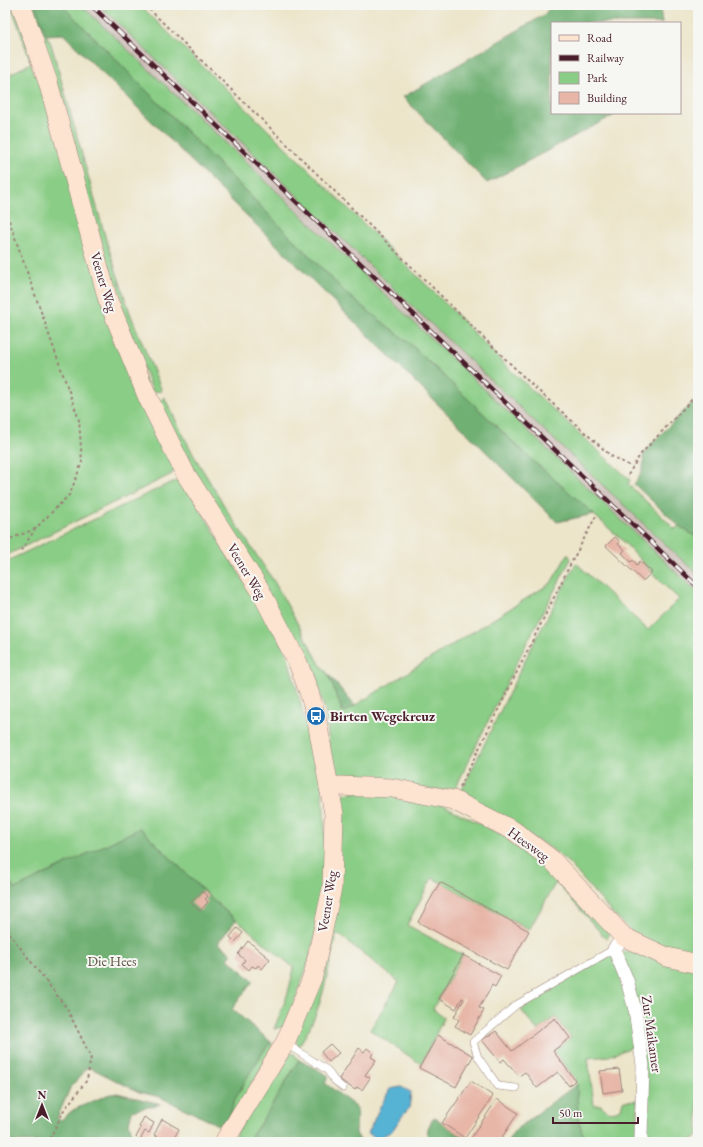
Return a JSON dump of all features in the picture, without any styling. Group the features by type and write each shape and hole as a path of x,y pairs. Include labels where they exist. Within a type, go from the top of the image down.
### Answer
{"main road":[{"name":"Veener Weg","path":"21,5 48,82 108,300 148,398 185,473 259,588 298,663 316,716 334,814 332,888 313,976 285,1043 224,1142"},
{"name":"Heesweg","path":"329,788 339,786 392,788 453,800 514,831 551,859 619,943 698,964"}],"street":[{"name":"Zur Maikamer","path":"619,943 635,1010 643,1065 642,1142"}],"lane":[{"path":"516,1088 498,1086 478,1056 473,1042 516,1005 619,943"},
{"path":"285,1043 327,1070 342,1088"}],"path":[{"path":"145,5 532,385 611,456 632,467"},
{"path":"5,209 79,420 82,462 70,494 36,528 20,552"},
{"path":"628,475 640,455 698,393"},
{"path":"453,800 596,516"},
{"path":"5,541 36,528"},
{"path":"5,928 66,1007 91,1057 87,1080 64,1110 48,1142"}],"shaded area":[{"path":"81,5 99,5 411,305 698,575 698,593"}],"green space":[{"path":"11,5 14,5 175,467 172,474 5,556 5,77 31,63"},
{"path":"29,5 35,5 46,35 51,44 107,243 130,313 162,391 153,392 116,299"},
{"path":"35,5 62,5 350,297 408,342 531,459 594,514 557,522 63,34 46,35"},
{"path":"62,5 81,5 698,593 698,959 643,942 612,913 569,863 549,847 467,801 461,792 528,654 576,563 648,630 679,599 621,539 531,459 408,342 350,297"},
{"path":"99,5 140,5 446,304 505,365 630,480 628,484 675,529 679,526 698,538 698,575 411,305"},
{"path":"552,5 660,5 662,22 551,22 551,114 616,114 487,183 403,97 544,15"},
{"path":"164,397 193,454 228,512 275,583 320,664 328,674 343,713 551,583 568,554 571,559 522,652 455,789 446,791 347,781 335,770 330,756 326,714 316,681 190,467 158,404"},
{"path":"698,397 698,538 679,526 634,484 642,471 643,456 650,445"},
{"path":"177,481 186,485 286,651 306,727 319,758 323,794 326,851 323,901 309,961 286,1026 274,1029 288,993 294,968 215,902 140,828 15,889 5,876 5,562"},
{"path":"328,674 355,706 343,713"},
{"path":"366,791 437,802 536,852 609,929 607,940 556,882 529,930 432,878 407,925 463,955 433,1009 444,1018 421,1064 370,1030 399,982 337,933 320,1002 309,1030 298,1047 295,1037 313,992 337,802 345,794"},
{"name":"Die Hees","path":"140,828 215,902 236,920 218,943 232,954 228,959 253,981 232,1009 271,1042 263,1052 234,1101 229,1118 220,1126 160,1097 139,1092 87,1067 71,1086 57,1118 61,1120 73,1110 107,1095 117,1093 160,1104 132,1111 129,1123 134,1139 132,1142 5,1142 5,876 15,889"},
{"path":"636,951 698,970 698,1135 689,1142 648,1142 622,961 623,952"},
{"path":"612,954 623,980 637,1045 609,1056 588,1058 594,1105 601,1105 606,1110 613,1112 621,1109 623,1101 638,1100 637,1142 615,1142 614,1137 595,1139 584,1138 578,1118 576,1080 554,1051 571,1037 555,1017 538,1031 521,1010 552,988"},
{"path":"271,1042 274,1048 230,1124 220,1126 229,1118 234,1101 263,1052"},
{"path":"287,1052 294,1054 299,1060 264,1118 247,1142 231,1142"},
{"path":"299,1060 329,1076 325,1083 357,1108 356,1133 361,1142 247,1142 264,1118"},
{"path":"577,1084 578,1118 584,1138 595,1139 614,1137 615,1142 507,1142 515,1130"},
{"path":"434,1117 470,1142 427,1142 428,1128"}],"water":[{"path":"401,1087 411,1092 409,1109 392,1131 377,1139 368,1133 379,1109 390,1089"}],"building":[{"path":"615,537 620,542 618,544 625,550 622,553 631,562 633,560 637,565 640,561 652,572 643,581 606,546"},
{"path":"440,882 529,931 507,970 418,922"},
{"path":"202,891 208,896 205,899 208,902 200,911 191,903"},
{"path":"237,928 243,933 235,942 230,937"},
{"path":"248,941 270,959 262,969 258,965 256,968 252,966 249,970 242,964 245,960 238,954"},
{"path":"463,955 501,976 495,987 492,985 479,1008 484,1010 470,1035 455,1026 459,1020 454,1017 464,999 462,998 456,1009 439,999"},
{"path":"555,1018 570,1038 553,1051 575,1080 569,1086 558,1072 537,1088 525,1072 519,1076 504,1059 500,1062 482,1040 496,1031 512,1051"},
{"path":"438,1035 473,1056 456,1087 419,1068"},
{"path":"330,1044 339,1053 329,1062 321,1052"},
{"path":"359,1048 364,1052 367,1048 373,1053 371,1057 376,1060 365,1075 370,1078 362,1090 357,1087 355,1090 339,1079"},
{"path":"619,1069 622,1090 603,1093 600,1071"},
{"path":"471,1081 493,1096 465,1138 442,1123"},
{"path":"497,1099 518,1113 499,1142 469,1141"},
{"path":"144,1117 154,1123 149,1133 145,1131 140,1140 142,1141 136,1142 138,1139 136,1137 141,1128 139,1127"},
{"path":"162,1119 179,1129 172,1142 167,1142 154,1135"}],"railway":[{"path":"91,5 698,587"}],"place":[{"name":"Birten Wegekreuz","path":"316,716"}]}
